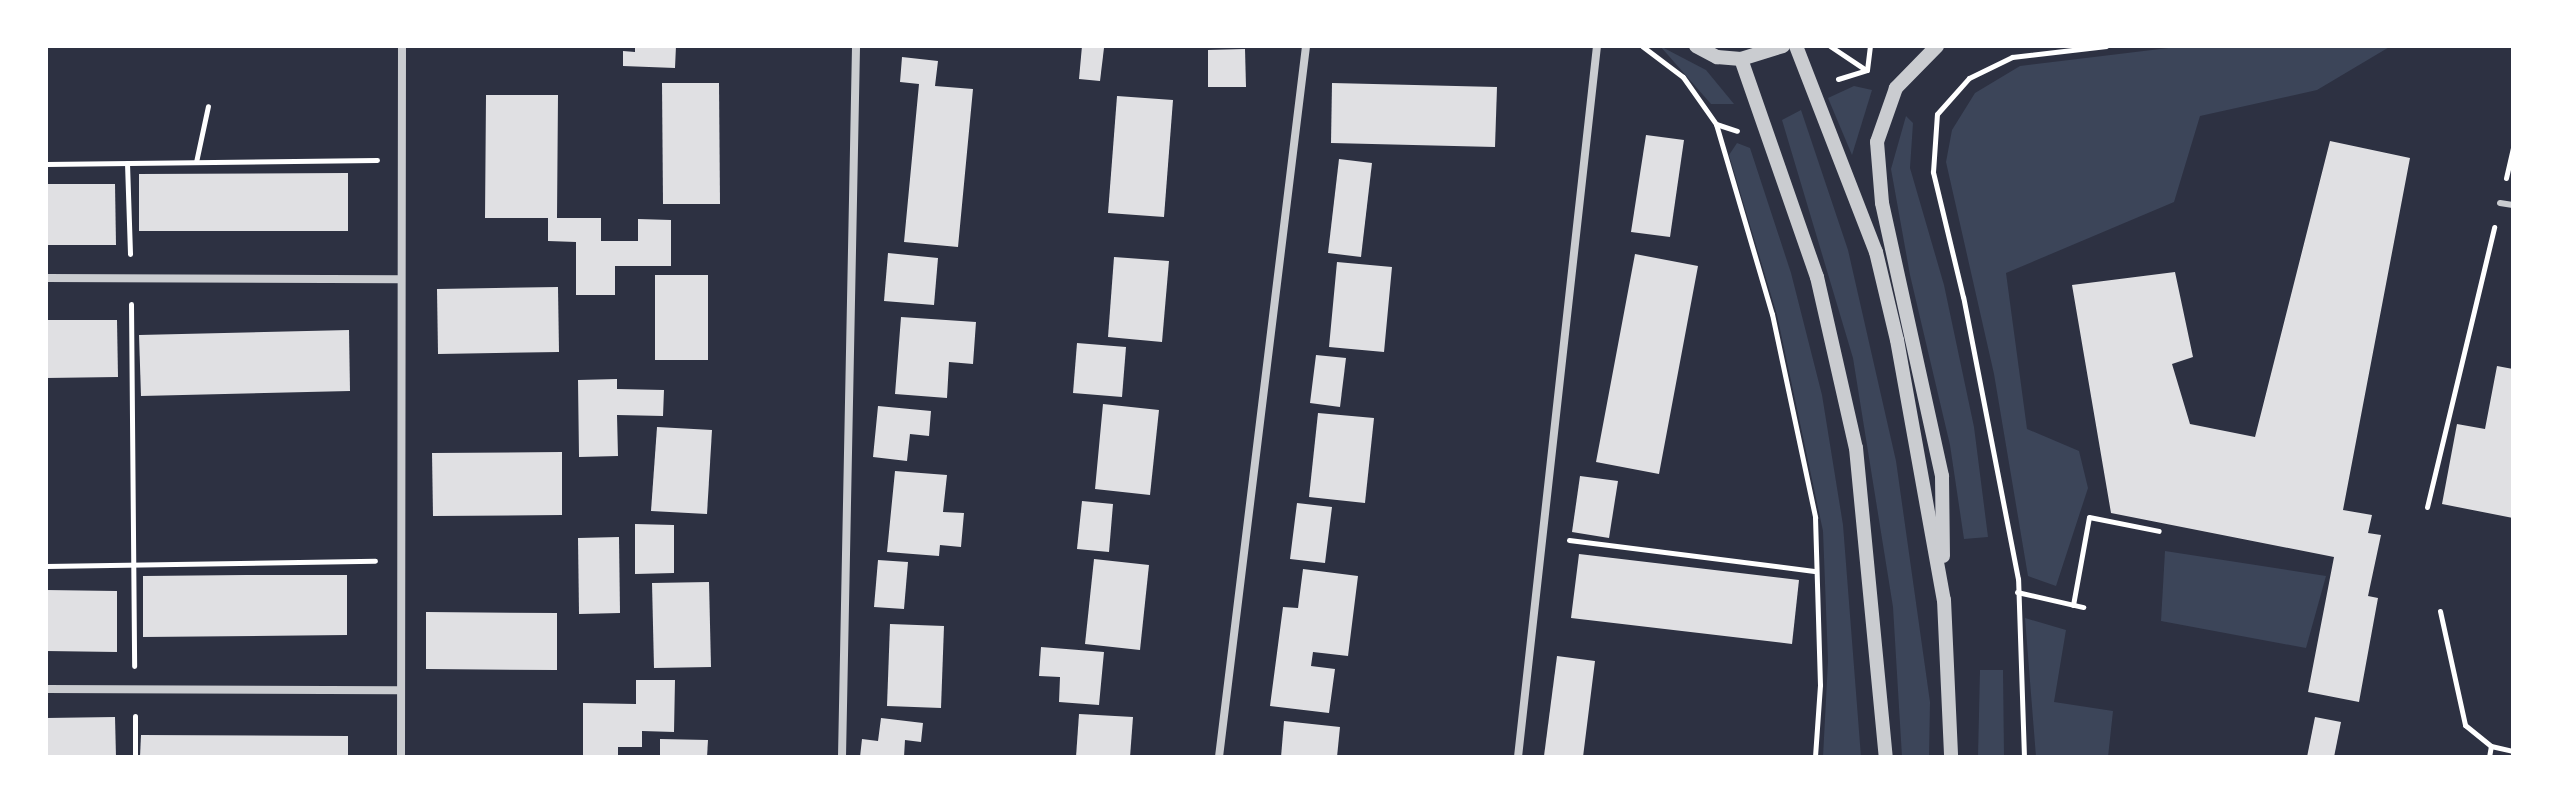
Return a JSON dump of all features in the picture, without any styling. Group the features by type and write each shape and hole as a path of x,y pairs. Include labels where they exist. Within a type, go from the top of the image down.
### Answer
{"street":[{"path":"401,757 402,46"},
{"path":"842,757 856,46"},
{"path":"1219,757 1306,46"},
{"path":"1518,757 1540,537 1597,46"},
{"path":"1696,46 1717,57 1741,59 1783,46"},
{"path":"1796,46 1876,252 1897,340 1944,600"},
{"path":"1937,46 1896,88 1877,142 1882,203 1942,476 1951,757"},
{"path":"1741,59 1817,277 1856,448 1886,757"},
{"path":"46,278 401,279"},
{"path":"46,689 399,690"}],"lane":[{"path":"2500,203 2513,205"}],"path":[{"path":"1642,46 1683,77 1716,124 1779,345 1815,517 1814,571 1820,685 1815,757"},
{"path":"1830,46 1867,70"},
{"path":"1867,70 1870,46"},
{"path":"2024,757 2017,592 1963,297 1933,172 1937,114 1969,78 2012,57 2106,46"},
{"path":"1828,82 1867,70"},
{"path":"196,162 208,106"},
{"path":"1716,124 1771,143"},
{"path":"2427,507 2513,148"},
{"path":"46,164 401,160"},
{"path":"127,163 131,278 135,757"},
{"path":"2073,605 2089,517 2159,531"},
{"path":"1540,537 1814,571"},
{"path":"46,566 400,561"},
{"path":"2017,592 2083,607"},
{"path":"2440,611 2465,725 2491,746 2513,751"},
{"path":"2489,757 2491,746"}],"shaded area":[{"path":"1660,46 1706,70 1734,104 1711,104"},
{"path":"2185,46 2391,46 2317,90 2200,116 2174,202 2006,273 2027,429 2079,451 2088,488 2056,586 2028,576 1994,374 1946,162 1952,130 1975,93 2020,66"},
{"path":"1854,86 1872,90 1852,155 1828,98"},
{"path":"1801,110 1848,250 1896,461 1930,702 1929,757 1902,757 1893,607 1853,358 1782,120"},
{"path":"1906,116 1913,123 1910,168 1944,285 1974,427 1988,537 1964,539 1950,445 1910,275 1891,169"},
{"path":"1737,143 1750,148 1791,273 1822,395 1843,525 1861,757 1823,757 1828,661 1823,531 1777,315 1729,155"},
{"path":"2165,551 2326,576 2306,648 2161,621"},
{"path":"2025,618 2066,630 2054,702 2113,711 2108,757 2036,757"},
{"path":"1980,670 2003,670 2004,757 1978,757"}],"building":[{"path":"635,46 676,46 675,68 623,66 623,51 635,52"},
{"path":"1082,46 1104,48 1100,81 1079,79"},
{"path":"1245,49 1246,87 1208,87 1208,50"},
{"path":"902,57 938,61 935,86 973,89 958,247 904,242 919,84 900,82"},
{"path":"662,83 719,83 720,204 663,204"},
{"path":"1332,83 1497,87 1495,147 1331,143"},
{"path":"486,95 558,95 557,218 601,218 601,241 638,241 638,219 671,220 671,266 615,266 615,295 576,295 576,242 548,241 548,218 485,218"},
{"path":"1117,96 1173,100 1164,217 1108,213"},
{"path":"1646,135 1684,140 1670,237 1631,232"},
{"path":"2330,141 2410,158 2343,510 2372,515 2368,533 2381,535 2368,596 2378,598 2359,702 2308,692 2334,557 2111,513 2072,285 2175,272 2193,357 2172,364 2190,424 2255,437"},
{"path":"1339,159 1372,163 1361,257 1328,253"},
{"path":"348,173 348,231 139,231 139,174"},
{"path":"46,184 115,184 116,245 46,245"},
{"path":"888,253 938,258 934,305 884,301"},
{"path":"1635,254 1698,266 1659,474 1596,462"},
{"path":"1114,257 1169,261 1162,342 1108,337"},
{"path":"1337,262 1392,267 1384,352 1329,347"},
{"path":"655,275 708,275 708,360 655,360"},
{"path":"558,287 559,352 438,354 437,289"},
{"path":"901,317 976,322 973,364 949,362 947,398 895,394"},
{"path":"46,320 117,320 118,377 46,378"},
{"path":"349,330 350,391 141,396 139,335"},
{"path":"1077,343 1126,347 1122,397 1073,393"},
{"path":"1316,355 1346,358 1340,407 1310,403"},
{"path":"2497,366 2513,369 2513,518 2442,504 2457,424 2485,429"},
{"path":"617,379 617,389 664,390 663,416 617,415 618,456 579,457 578,380"},
{"path":"1103,404 1159,410 1150,495 1095,489"},
{"path":"878,406 931,411 929,436 910,434 907,461 873,457"},
{"path":"1318,413 1374,418 1365,503 1309,497"},
{"path":"657,427 712,430 707,514 651,511"},
{"path":"562,452 562,515 433,516 432,453"},
{"path":"895,471 947,475 943,512 964,513 961,547 940,545 939,556 887,552"},
{"path":"1580,476 1618,481 1609,538 1572,532"},
{"path":"1082,501 1113,504 1109,552 1077,549"},
{"path":"1297,503 1332,507 1325,563 1290,559"},
{"path":"635,524 674,525 674,573 635,574"},
{"path":"619,537 620,613 579,614 578,538"},
{"path":"1579,554 1799,580 1792,644 1571,618"},
{"path":"1094,559 1149,565 1140,650 1085,644"},
{"path":"878,560 908,562 904,609 874,607"},
{"path":"1303,569 1358,576 1348,656 1313,652 1311,666 1335,669 1329,713 1270,706 1283,607 1298,608"},
{"path":"347,575 347,635 143,637 143,576"},
{"path":"709,582 711,667 654,668 652,583"},
{"path":"46,590 117,591 117,652 46,651"},
{"path":"426,612 557,613 557,670 426,669"},
{"path":"890,624 944,626 941,708 887,706"},
{"path":"1041,647 1104,652 1099,705 1059,702 1060,677 1039,676"},
{"path":"1557,656 1595,661 1583,757 1544,756"},
{"path":"636,680 675,680 674,732 642,731 642,747 618,747 618,757 583,757 583,703 636,704"},
{"path":"1079,714 1133,717 1130,757 1076,757"},
{"path":"115,717 116,757 46,757 46,718"},
{"path":"2315,717 2341,722 2334,757 2307,757"},
{"path":"881,718 923,723 921,742 905,740 904,757 860,757 862,739 878,741"},
{"path":"1284,721 1340,727 1337,757 1281,757"},
{"path":"141,735 348,736 348,757 140,757"},
{"path":"660,739 708,740 707,757 660,757"}]}
